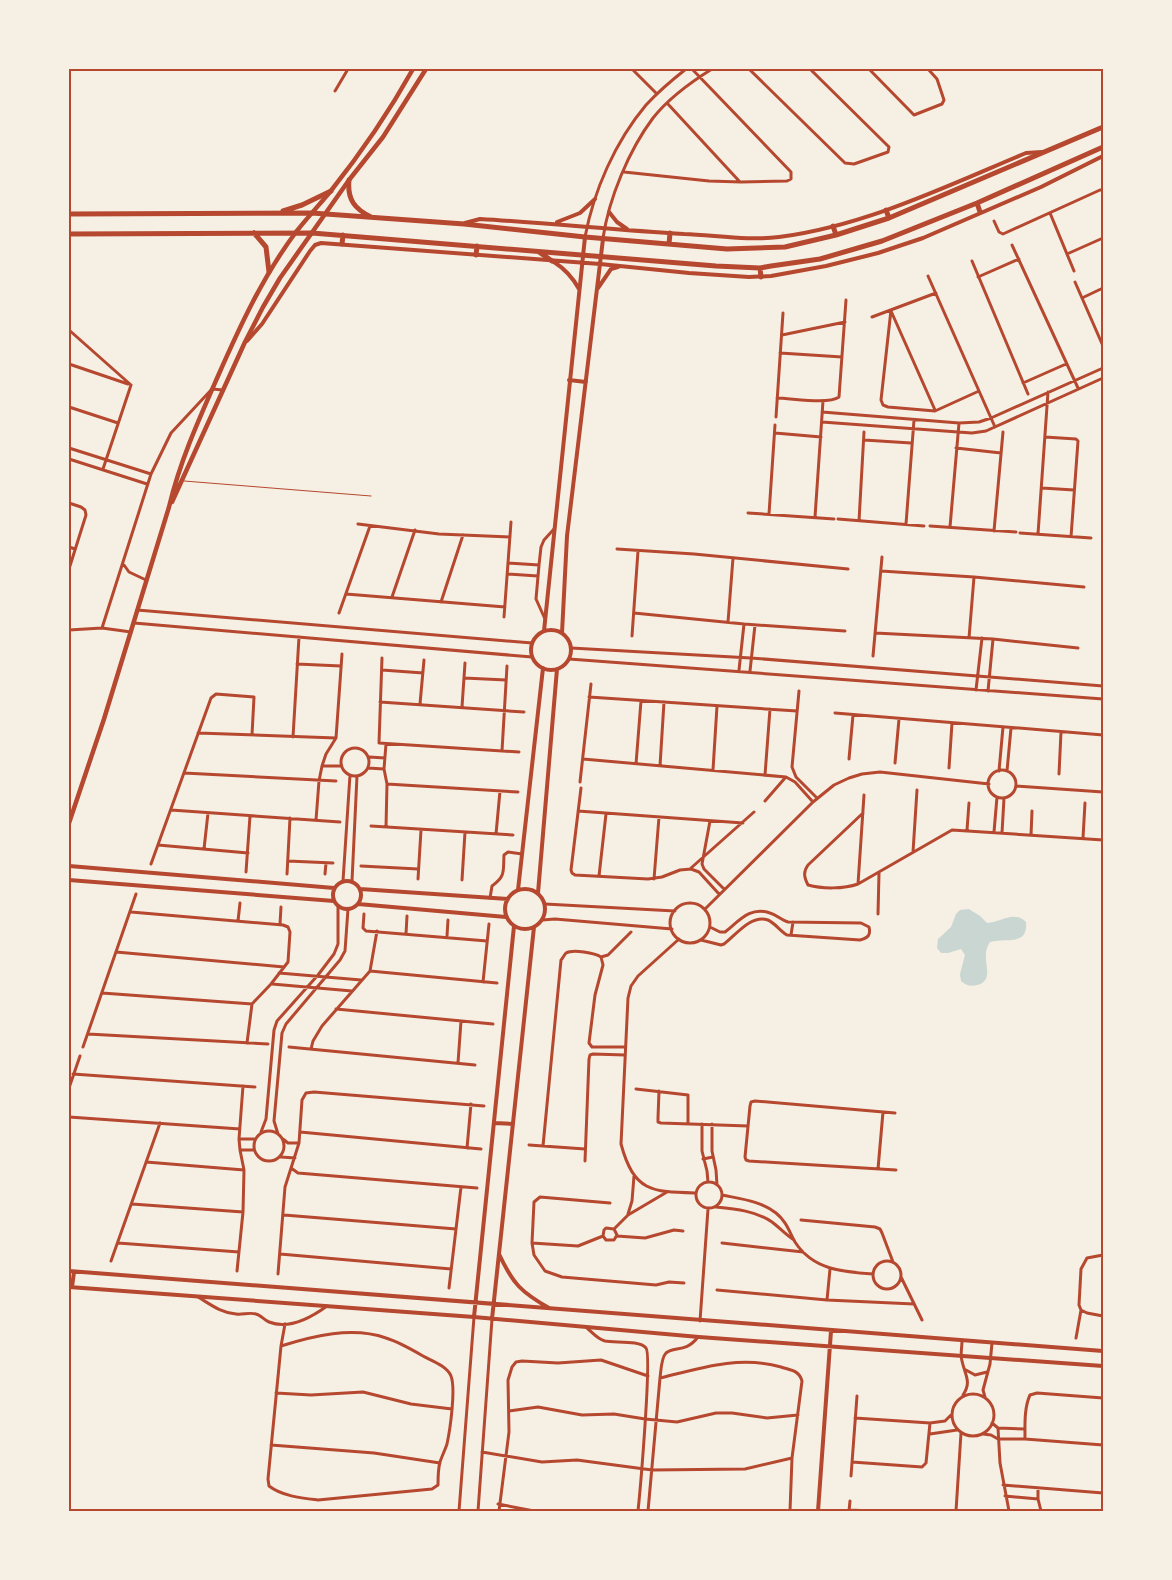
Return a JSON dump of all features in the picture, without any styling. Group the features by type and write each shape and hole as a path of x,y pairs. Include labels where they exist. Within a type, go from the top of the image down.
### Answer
{"highway":[{"path":"69,214 312,213 374,219 464,224 727,249 785,247 836,235 889,218 1103,127"},
{"path":"69,234 312,233 536,250 583,256 760,268 820,259 882,241 977,203 1103,147"},
{"path":"349,180 349,195 354,205 358,210 374,219"},
{"path":"273,213 302,205 331,191"},
{"path":"977,203 980,212"},
{"path":"886,210 889,218"},
{"path":"833,226 836,235"},
{"path":"254,233 266,247 270,272"},
{"path":"669,244 670,233"},
{"path":"342,244 343,235"},
{"path":"476,255 477,246"},
{"path":"536,250 552,261"},
{"path":"760,268 761,277"}],"main road":[{"path":"69,824 134,624 176,478 197,421 255,296 296,233 331,191 375,130 413,69"},
{"path":"169,507 183,481 246,342 280,278 349,180 383,137 426,69"}],"street":[{"path":"335,91 348,69"},
{"path":"632,69 657,94"},
{"path":"544,631 587,226 595,199 621,140 657,94 686,69"},
{"path":"624,172 741,182 791,180 792,172 692,69"},
{"path":"562,633 567,536 603,238 609,212 624,172 639,140 654,118 667,103 700,76 712,69"},
{"path":"749,69 845,163 854,164 888,152 889,147 810,69"},
{"path":"868,69 914,115 942,104 944,100 937,79 928,69"},
{"path":"667,103 741,182"},
{"path":"464,224 480,219 670,233 778,237 833,226 886,210 1026,153 1044,153"},
{"path":"246,342 262,324 314,245 321,243 600,264 689,273 761,277 826,266 923,238 1041,187 1103,156"},
{"path":"994,221 999,232 1003,234 1103,190"},
{"path":"552,224 580,213 595,199"},
{"path":"609,212 617,222 629,230"},
{"path":"1050,213 1074,270"},
{"path":"1067,254 1103,238"},
{"path":"1012,245 1078,388"},
{"path":"978,277 1019,259"},
{"path":"552,261 565,269 579,288"},
{"path":"972,261 1028,394"},
{"path":"597,290 610,269 619,266"},
{"path":"928,276 995,427"},
{"path":"1075,282 1103,346"},
{"path":"1082,298 1103,288"},
{"path":"872,317 936,293"},
{"path":"777,398 834,400 838,397 846,300"},
{"path":"891,310 883,405 935,411 979,391"},
{"path":"891,310 935,411"},
{"path":"776,417 783,313"},
{"path":"782,335 845,322"},
{"path":"69,330 131,385"},
{"path":"780,353 842,357"},
{"path":"69,364 131,385"},
{"path":"1023,383 1066,364"},
{"path":"822,412 914,420 978,422 1103,368"},
{"path":"822,422 979,432 995,427 1103,378"},
{"path":"570,380 586,382"},
{"path":"103,469 131,385"},
{"path":"102,628 124,564 147,484 171,433 212,389 224,390"},
{"path":"1038,534 1048,392"},
{"path":"815,517 823,400"},
{"path":"69,407 118,423"},
{"path":"906,524 914,420"},
{"path":"950,527 959,422"},
{"path":"769,514 776,426"},
{"path":"859,521 864,432"},
{"path":"994,531 1003,432"},
{"path":"775,433 821,437"},
{"path":"1045,436 1077,439 1071,536"},
{"path":"864,440 911,443"},
{"path":"69,448 151,474"},
{"path":"956,448 1001,453"},
{"path":"69,459 147,484"},
{"path":"1042,488 1074,490"},
{"path":"69,503 81,507 85,510 86,515 69,569"},
{"path":"748,513 924,526"},
{"path":"504,617 511,522"},
{"path":"358,524 439,534 510,536"},
{"path":"339,613 370,526"},
{"path":"930,526 1091,538"},
{"path":"392,598 415,530"},
{"path":"545,619 536,599 538,565 540,547 554,530"},
{"path":"441,602 463,535"},
{"path":"69,548 75,550"},
{"path":"617,550 848,569"},
{"path":"632,636 638,551"},
{"path":"873,656 882,557"},
{"path":"728,622 732,558"},
{"path":"508,563 538,565"},
{"path":"124,564 129,572 146,580"},
{"path":"881,571 1084,587"},
{"path":"508,574 538,576"},
{"path":"970,638 974,577"},
{"path":"346,594 505,607"},
{"path":"138,610 532,642"},
{"path":"634,612 755,625 846,631"},
{"path":"134,624 532,657"},
{"path":"739,670 744,624"},
{"path":"750,671 755,625"},
{"path":"69,630 102,628 131,632"},
{"path":"555,630 562,633 569,641 571,648 569,659 558,669 549,670 543,668 532,657 532,642 544,631 555,630"},
{"path":"875,633 982,638 1078,648"},
{"path":"293,737 298,637"},
{"path":"976,690 982,638"},
{"path":"988,691 993,639"},
{"path":"571,648 751,658 1103,686"},
{"path":"316,820 322,766 326,754 336,738 342,654"},
{"path":"382,658 379,743 519,752"},
{"path":"569,659 739,670 1103,699"},
{"path":"420,704 424,660"},
{"path":"462,707 465,663"},
{"path":"297,664 341,666"},
{"path":"502,751 506,666"},
{"path":"518,890 543,668"},
{"path":"538,893 525,889 518,890 508,899 505,906 506,916 514,926 522,929 534,927 542,920 545,914 545,904 538,893 558,669"},
{"path":"382,670 423,673"},
{"path":"464,678 506,680"},
{"path":"580,782 591,684"},
{"path":"799,691 792,767 796,777 817,798"},
{"path":"151,864 213,695 251,696 255,699 252,735"},
{"path":"590,697 797,711"},
{"path":"636,764 641,700"},
{"path":"380,702 524,712"},
{"path":"660,766 664,702"},
{"path":"713,770 717,706"},
{"path":"766,774 770,709"},
{"path":"836,713 1103,735"},
{"path":"849,759 853,715"},
{"path":"895,763 899,719"},
{"path":"949,768 952,724"},
{"path":"999,771 1003,727"},
{"path":"1007,771 1011,728"},
{"path":"198,732 336,738"},
{"path":"1059,774 1061,732"},
{"path":"386,744 384,769 387,784 386,827"},
{"path":"360,748 369,757 368,768 357,776 350,775 341,766 343,755 348,749 360,748"},
{"path":"369,757 385,758"},
{"path":"583,759 786,777 795,782 813,802"},
{"path":"322,766 341,766"},
{"path":"368,768 384,769"},
{"path":"999,771 1007,771 1014,777 1016,786 1014,792 1004,798 996,796 991,791 989,784 992,776 999,771"},
{"path":"705,910 817,798 834,785 848,778 880,772 989,784"},
{"path":"184,773 336,782"},
{"path":"343,881 350,775"},
{"path":"352,881 357,776"},
{"path":"765,801 786,777"},
{"path":"387,784 518,792"},
{"path":"1016,786 1103,792"},
{"path":"581,788 572,873 575,875 654,878 680,870 691,869 699,872 720,894"},
{"path":"913,852 917,790"},
{"path":"496,834 500,791"},
{"path":"858,884 864,795"},
{"path":"994,832 996,796"},
{"path":"1002,833 1004,798"},
{"path":"967,830 969,803"},
{"path":"1083,838 1085,803"},
{"path":"171,810 340,822"},
{"path":"578,811 743,823"},
{"path":"1030,835 1032,811"},
{"path":"691,869 754,812"},
{"path":"204,849 208,813"},
{"path":"863,813 808,865 804,871 804,878 808,884 815,887 851,886 858,884 952,830 1103,840"},
{"path":"599,876 606,814"},
{"path":"246,872 250,816"},
{"path":"654,878 659,817"},
{"path":"287,874 290,818"},
{"path":"710,821 703,866 724,889"},
{"path":"371,826 513,836"},
{"path":"418,879 421,829"},
{"path":"462,880 465,832"},
{"path":"158,845 248,853"},
{"path":"490,898 492,886 500,881 502,877 504,855 508,852 522,854"},
{"path":"288,861 333,863"},
{"path":"325,874 326,863"},
{"path":"69,866 334,888"},
{"path":"361,866 418,870"},
{"path":"878,914 879,872"},
{"path":"69,880 334,901"},
{"path":"506,916 358,904 348,909 338,906 332,894 334,888 343,881 352,881 360,888 508,899"},
{"path":"358,904 361,898 360,888"},
{"path":"83,1046 136,894"},
{"path":"238,921 240,903"},
{"path":"545,904 675,911"},
{"path":"701,940 710,927 708,915 705,910 693,904 686,904 675,911 670,923 679,939 690,943 701,940 721,945 751,921 760,920 767,920 782,932 791,935 860,940 865,939 870,931 868,927 860,923 792,922 782,920 772,913 763,911 744,915 725,932 720,932 710,927"},
{"path":"295,1158 285,1156 274,1160 264,1160 254,1150 254,1139 261,1132 266,1119 274,1030 277,1021 308,987 334,954 338,944 338,906"},
{"path":"280,924 281,907"},
{"path":"299,1144 288,1143 282,1139 278,1134 274,1121 282,1033 286,1024 318,988 345,951 348,909"},
{"path":"131,912 280,924 288,927 290,932 288,962 252,1004 247,1043"},
{"path":"364,914 364,930 487,941"},
{"path":"406,934 407,916"},
{"path":"542,920 555,919 672,929"},
{"path":"446,937 448,920"},
{"path":"791,935 792,922"},
{"path":"483,982 488,924"},
{"path":"459,1511 475,1303 514,926"},
{"path":"732,926 739,932"},
{"path":"478,1511 493,1304 534,927"},
{"path":"311,1048 316,1035 370,971 376,932"},
{"path":"601,957 608,955 631,932"},
{"path":"679,939 648,966 631,986 628,998 621,1144 626,1160 634,1175 644,1185 668,1192 696,1193"},
{"path":"543,1146 561,960 565,954 571,951 596,953 601,957 603,965 595,995 589,1043 592,1047 625,1047"},
{"path":"116,952 284,967"},
{"path":"370,971 497,983"},
{"path":"280,973 362,980"},
{"path":"271,984 352,991"},
{"path":"102,993 252,1004"},
{"path":"336,1009 493,1024"},
{"path":"458,1063 461,1021"},
{"path":"88,1034 268,1044"},
{"path":"289,1047 475,1065"},
{"path":"585,1161 590,1055 625,1055"},
{"path":"69,1088 80,1056"},
{"path":"74,1074 255,1087"},
{"path":"237,1271 243,1212 244,1170 239,1139 243,1086"},
{"path":"636,1089 688,1096 688,1124"},
{"path":"659,1091 658,1122 748,1126"},
{"path":"278,1274 285,1187 299,1144 302,1100 306,1093 484,1106"},
{"path":"895,1113 751,1102 745,1157 749,1161 896,1170"},
{"path":"467,1148 471,1104"},
{"path":"878,1169 883,1112"},
{"path":"69,1116 240,1129"},
{"path":"111,1261 160,1123"},
{"path":"495,1123 514,1124"},
{"path":"702,1124 703,1159 708,1182"},
{"path":"712,1124 713,1157 717,1185"},
{"path":"261,1132 266,1130 278,1134"},
{"path":"300,1132 481,1149"},
{"path":"239,1139 254,1139"},
{"path":"279,1157 284,1149 282,1139"},
{"path":"529,1145 585,1149"},
{"path":"240,1150 254,1150"},
{"path":"703,1159 713,1157"},
{"path":"146,1162 244,1170"},
{"path":"291,1168 298,1173 477,1188"},
{"path":"628,1215 632,1201 634,1175"},
{"path":"716,1207 720,1202 722,1191 717,1185 708,1182 699,1186 696,1193 698,1204 708,1209 716,1207 741,1209 757,1214 773,1223 794,1240"},
{"path":"449,1288 461,1187"},
{"path":"614,1229 628,1215 668,1192"},
{"path":"722,1196 745,1199 764,1206 777,1214 785,1222 794,1240 803,1252 819,1263 839,1272 873,1274"},
{"path":"610,1202 536,1198 534,1202 532,1243 534,1255 545,1271 562,1278 656,1285 669,1282 684,1283"},
{"path":"132,1204 243,1212"},
{"path":"700,1321 708,1209"},
{"path":"284,1215 456,1229"},
{"path":"800,1220 875,1226 880,1229 893,1262 899,1268 901,1277 922,1320"},
{"path":"603,1236 606,1228 614,1229"},
{"path":"614,1229 617,1236"},
{"path":"603,1236 606,1240 611,1241 617,1236 644,1238 674,1230 683,1230"},
{"path":"532,1243 578,1246 603,1236"},
{"path":"118,1243 239,1252"},
{"path":"722,1243 803,1252"},
{"path":"499,1253 507,1272 516,1285 527,1295 551,1309"},
{"path":"280,1254 452,1269"},
{"path":"1076,1338 1081,1310 1079,1305 1081,1269 1087,1258 1103,1254"},
{"path":"893,1262 884,1261 874,1270 873,1274 876,1283 883,1288 892,1288 901,1277"},
{"path":"827,1300 830,1268"},
{"path":"1103,1351 71,1271 70,1287 474,1317 698,1337 1103,1366"},
{"path":"717,1290 827,1300 914,1304"},
{"path":"197,1297 215,1308 229,1313 256,1314 270,1322 285,1324 302,1321 327,1306"},
{"path":"1081,1310 1103,1316"},
{"path":"281,1346 319,1336 346,1332 368,1334 384,1337 401,1344 443,1367 450,1375 452,1409 446,1445 440,1463 438,1485 432,1489 318,1500 299,1498 274,1490 269,1486 268,1479 276,1393 281,1346 285,1324"},
{"path":"587,1327 595,1336 605,1340 637,1343 647,1348 648,1376 638,1511"},
{"path":"818,1511 831,1331"},
{"path":"648,1511 660,1378 664,1358 666,1354 686,1348 694,1343 698,1337"},
{"path":"855,1418 930,1423 946,1421 951,1415 954,1405 967,1388 968,1380 961,1356 962,1341"},
{"path":"982,1434 987,1431 992,1423 993,1409 985,1398 983,1390 991,1357 992,1343"},
{"path":"498,1511 509,1432 508,1380 512,1367 516,1362 558,1363 602,1360 648,1376"},
{"path":"660,1378 719,1364 740,1362 769,1364 796,1371 800,1375 802,1381 792,1458 790,1511"},
{"path":"965,1370 975,1375 988,1371"},
{"path":"276,1393 311,1395 362,1392 411,1404 452,1409"},
{"path":"1025,1439 1027,1401 1030,1395 1037,1393 1103,1398"},
{"path":"961,1398 972,1394 985,1398"},
{"path":"851,1476 857,1396"},
{"path":"508,1411 538,1407 582,1415 614,1414 645,1420 677,1422 716,1413 732,1413 767,1418 798,1414"},
{"path":"951,1415 957,1430 972,1436 982,1434 991,1435 998,1439 1025,1439 1103,1445"},
{"path":"852,1462 922,1467 926,1463 930,1423"},
{"path":"992,1423 998,1428 1025,1429"},
{"path":"998,1428 1003,1485 1009,1511"},
{"path":"930,1434 957,1430"},
{"path":"956,1511 961,1433"},
{"path":"271,1446 374,1453 440,1463"},
{"path":"482,1452 542,1462 577,1460 652,1470 745,1469 792,1458"},
{"path":"1003,1485 1103,1493"},
{"path":"1038,1488 1041,1511"},
{"path":"1005,1496 1038,1499"},
{"path":"850,1501 849,1511 873,1511"},
{"path":"498,1504 534,1511"}],"lane":[{"path":"183,481 371,496"}],"shaded area":[{"path":"969,909 987,923 1012,917 1017,917 1026,922 1026,930 1020,938 990,942 986,955 986,978 983,982 972,986 966,985 961,981 960,974 965,955 961,949 941,953 937,948 938,939 951,927 956,914 960,910"}]}
